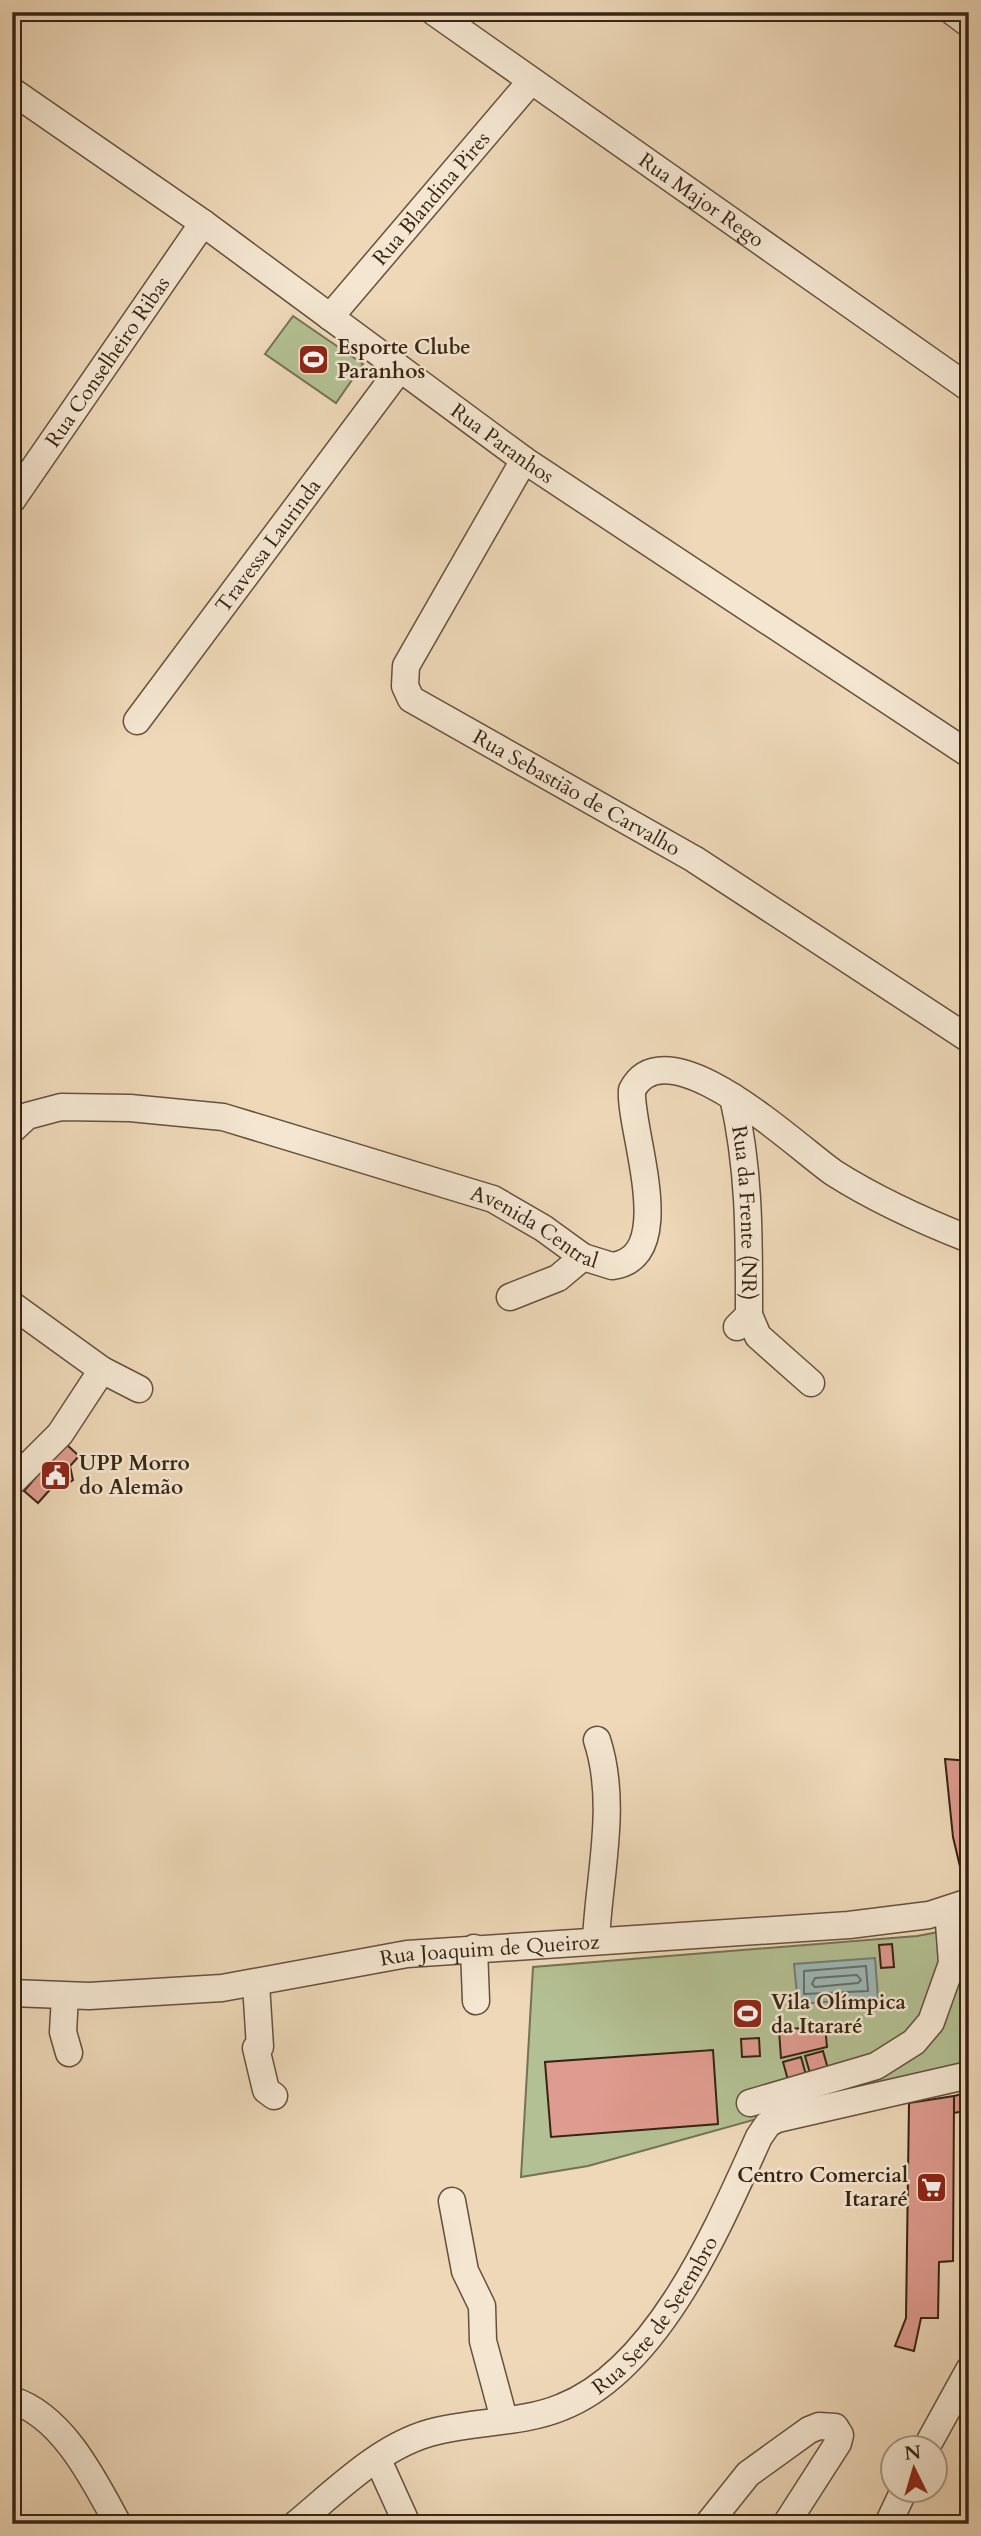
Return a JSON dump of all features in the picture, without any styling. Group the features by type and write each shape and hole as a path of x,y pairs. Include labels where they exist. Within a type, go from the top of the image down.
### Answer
{"street":[{"name":"Rua Major Rego","path":"434,12 969,388"},
{"path":"953,12 969,24"},
{"name":"Rua Blandina Pires","path":"330,317 531,81"},
{"name":"Rua Paranhos","path":"13,94 203,223 524,460 969,754"},
{"name":"Rua Conselheiro Ribas","path":"12,499 203,223"},
{"name":"Travessa Laurinda","path":"138,721 399,370"},
{"name":"Rua Sebastião de Carvalho","path":"524,460 406,666 405,686 411,699 694,859 969,1039"},
{"name":"Avenida Central","path":"12,1130 27,1116 61,1107 130,1108 223,1117 492,1199 543,1228 583,1257 612,1266 627,1263 642,1243 646,1227 646,1180 631,1100 635,1084 644,1075 664,1070 678,1073 733,1097 766,1117 834,1173 867,1192 969,1238"},
{"name":"Rua da Frente (NR)","path":"733,1097 748,1183 743,1321 811,1382"},
{"path":"510,1297 558,1278 583,1257"},
{"path":"12,1305 102,1370 139,1389"},
{"path":"12,1482 60,1434 102,1370"},
{"path":"596,1940 607,1829 605,1763 597,1740"},
{"path":"750,2102 851,2076 898,2055 931,2022 961,1963 959,1906"},
{"name":"Rua Joaquim de Queiroz","path":"12,1993 65,1996 181,1992 256,1984 313,1970 407,1954 849,1925 959,1906"},
{"path":"474,1948 476,2001"},
{"path":"256,1984 260,2047 256,2048 266,2090 274,2096"},
{"path":"65,1996 63,2032 68,2053"},
{"name":"Rua Sete de Setembro","path":"296,2524 378,2460 414,2438 435,2431 541,2414 564,2407 604,2382 652,2332 691,2280 758,2137 768,2124 776,2119 969,2075"},
{"path":"452,2201 465,2271 482,2306 484,2341 504,2419"},
{"path":"934,2434 969,2370"},
{"path":"12,2400 33,2409 67,2443 118,2524"},
{"path":"708,2524 748,2474 793,2441 819,2426 848,2426 786,2524"},
{"path":"378,2460 407,2524"},
{"path":"888,2524 897,2504"}],"green space":[{"name":"Esporte Clube Paranhos","path":"293,316 363,364 336,403 265,354"},
{"name":"Vila Olímpica da Itararé","path":"959,1928 961,1956 969,1956 969,1968 962,1969 969,2065 807,2105 588,2166 521,2177 533,1967 917,1936"}],"water":[{"path":"875,1958 878,1998 798,2004 794,1964"}],"building":[{"path":"12,1365 20,1365 21,1451 12,1451"},
{"name":"UPP Morro do Alemão","path":"65,1443 79,1456 70,1466 73,1480 63,1487 55,1484 38,1503 24,1491"},
{"path":"945,1759 969,1761 969,1868 961,1871 953,1837"},
{"path":"969,1928 969,1949 967,1949 966,1929"},
{"path":"892,1944 894,1967 881,1968 879,1945"},
{"path":"825,2026 827,2047 781,2058 779,2030"},
{"path":"759,2038 760,2056 742,2057 741,2039"},
{"path":"713,2050 718,2124 551,2137 545,2062"},
{"path":"823,2051 828,2069 810,2073 805,2056"},
{"path":"801,2057 806,2075 788,2080 783,2062"},
{"path":"969,2092 969,2110 954,2113 954,2096"},
{"name":"Centro Comercial Itararé","path":"954,2096 953,2261 939,2262 938,2318 921,2318 914,2351 895,2346 906,2318 909,2103"}],"place":[{"name":"Esporte Clube Paranhos","path":"314,359"},
{"name":"UPP Morro do Alemão","path":"56,1475"},
{"name":"Vila Olímpica da Itararé","path":"748,2014"},
{"name":"Centro Comercial Itararé","path":"931,2187"}]}
